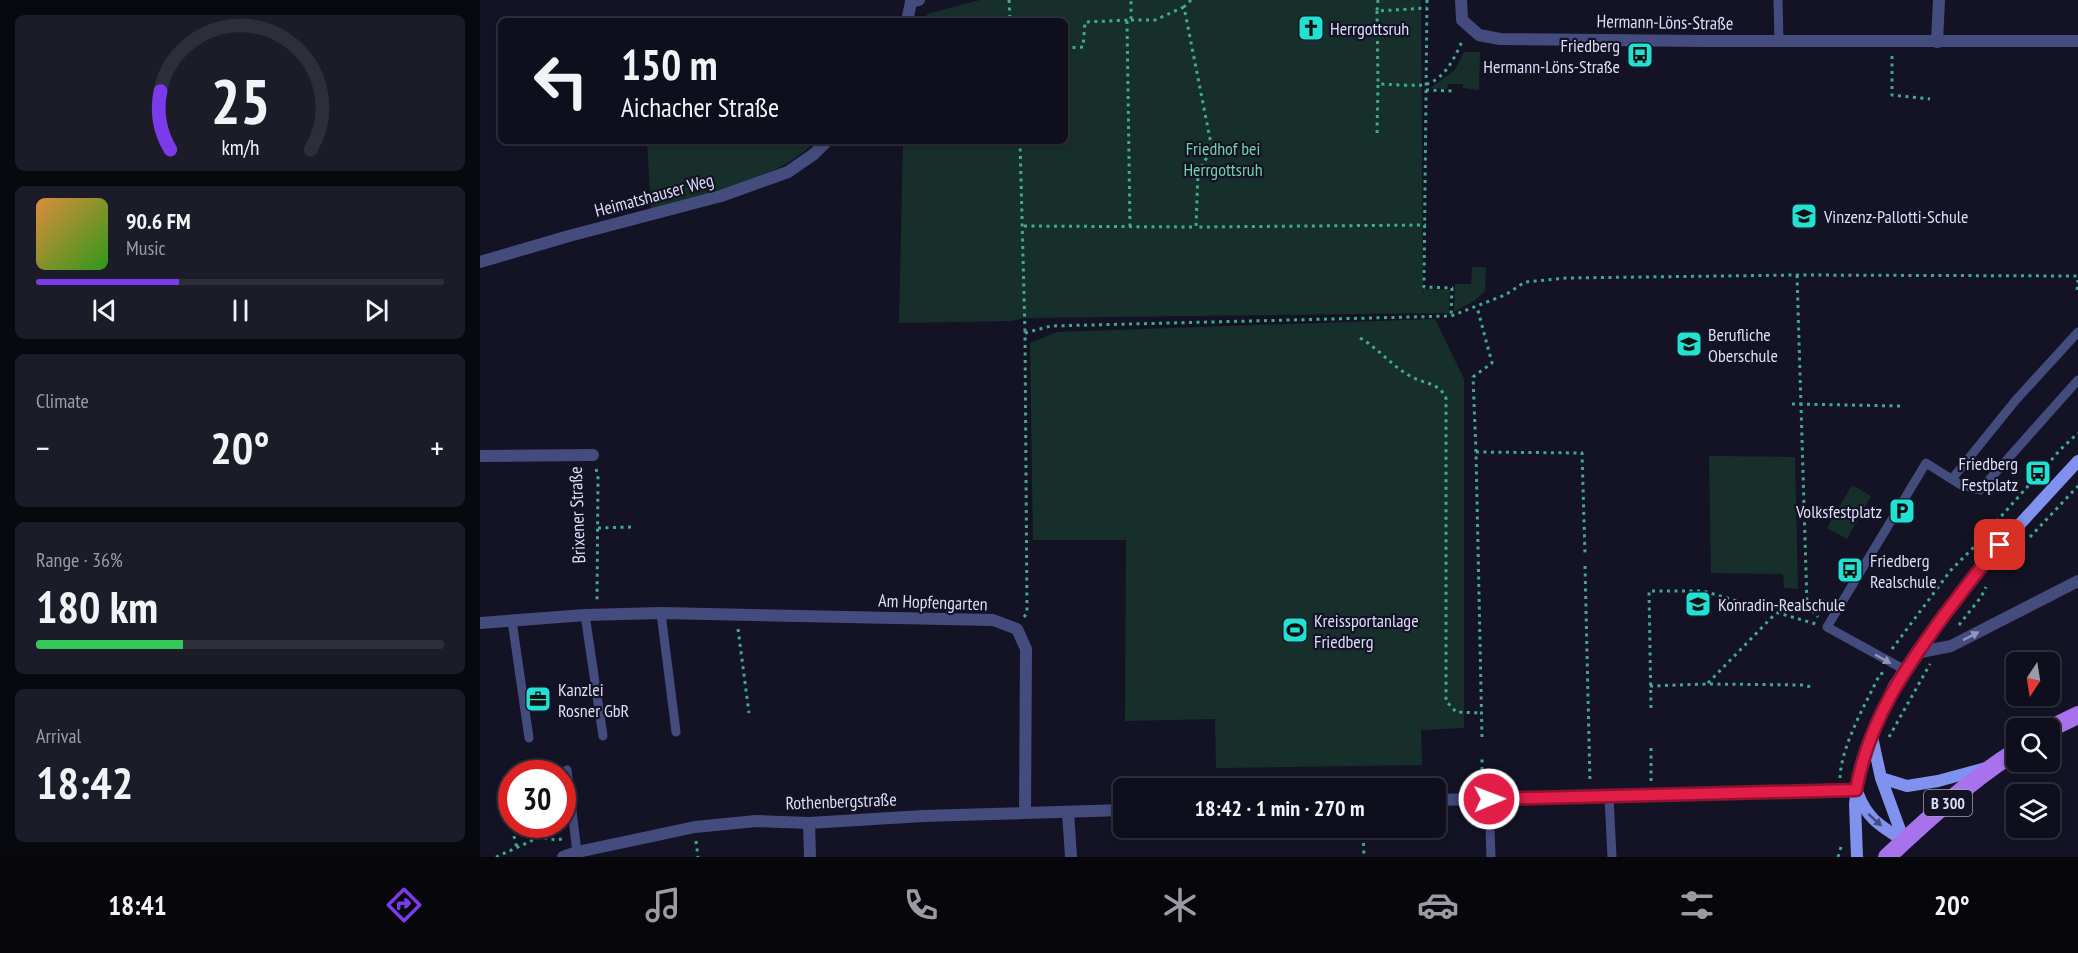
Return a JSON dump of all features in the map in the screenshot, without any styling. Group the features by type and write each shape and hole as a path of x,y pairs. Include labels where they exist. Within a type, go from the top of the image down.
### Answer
{"main road":[{"path":"1857,857 1856,790 1860,767 1894,686 1985,562 2078,461"},
{"path":"2060,724 2078,715"},
{"path":"1872,735 1881,778 1904,841"},
{"name":"B 300","path":"1887,857 1992,766 2006,757"},
{"path":"1881,778 1907,786 1938,781 1992,766"},
{"path":"1856,790 1864,809 1873,821 1904,841"}],"street":[{"path":"908,18 911,2 919,0"},
{"path":"1461,0 1462,20 1479,35"},
{"path":"1937,42 1939,0"},
{"name":"Hermann-Löns-Straße","path":"1479,35 1500,39 2078,41"},
{"name":"Heimatshauser Weg","path":"480,262 722,196 788,172 824,144"},
{"name":"Brixener Straße","path":"480,456 592,455"},
{"path":"1916,653 1951,646 2078,581"},
{"name":"Am Hopfengarten","path":"480,623 591,615 661,613 993,620 1017,629"},
{"path":"1017,629 1026,649 1025,813"},
{"path":"1446,801 1856,790"},
{"name":"Rothenbergstraße","path":"563,857 695,827 756,821 809,823 1113,810"},
{"path":"1068,812 1071,857"},
{"path":"809,823 810,857"}],"lane":[{"path":"1778,0 1779,41"},
{"path":"1952,479 2016,401 2078,332"},
{"path":"1905,670 1827,627 1926,463 1961,485 1980,490 2078,380"},
{"path":"661,613 676,732"},
{"path":"591,615 603,736"},
{"path":"512,621 529,738"},
{"path":"1609,797 1612,857"},
{"path":"1486,799 1491,857"},
{"path":"575,838 577,852"}],"path":[{"path":"1009,0 1010,18"},
{"path":"1130,227 1129,21 1131,0"},
{"path":"1068,48 1083,47 1085,22 1155,20 1184,7 1191,0"},
{"path":"1377,133 1378,0"},
{"path":"1427,0 1424,287 1452,288 1451,316"},
{"path":"1184,7 1212,149 1198,172 1196,227"},
{"path":"1377,11 1427,8"},
{"path":"1378,84 1427,84 1440,75 1453,61 1463,39 1479,35"},
{"path":"1893,42 1892,95 1930,99"},
{"path":"1426,90 1454,91"},
{"path":"1017,629 1027,612 1026,333 1020,144"},
{"path":"1023,226 1426,225"},
{"path":"1026,333 1052,326 1451,316 1505,295 1524,282 1566,278 1797,275 2078,276"},
{"path":"1797,275 1807,604 1827,627"},
{"path":"2076,290 2078,280"},
{"path":"1477,307 1492,363 1473,377 1482,737"},
{"path":"1360,338 1401,371 1437,387 1446,398 1446,701 1456,712 1482,713"},
{"path":"1792,404 1902,406"},
{"path":"1880,674 1898,640 1951,570 2078,433"},
{"path":"1476,452 1582,453 1585,554"},
{"name":"Brixener Straße","path":"591,615 598,528 598,476 592,455"},
{"path":"598,528 633,527"},
{"path":"1585,566 1591,797"},
{"path":"1651,708 1649,591 1703,591 1827,627"},
{"path":"1707,684 1776,613"},
{"path":"736,614 749,714"},
{"path":"1650,686 1804,684 1814,688"},
{"path":"1651,748 1651,795"},
{"path":"1482,759 1486,799"},
{"path":"514,838 517,848"},
{"path":"496,857 538,838"},
{"path":"545,838 556,840 564,838"},
{"path":"1363,838 1364,857"},
{"path":"1838,857 1842,843"}],"green space":[{"name":"Friedhof bei Herrgottsruh","path":"980,0 1421,0 1423,295 1424,289 1450,290 1449,313 1025,318 1012,321 899,323 903,144 1068,144 1068,18 925,18 927,14"},
{"path":"1464,52 1480,52 1479,90 1463,88 1463,84 1448,84 1447,89 1430,88 1455,70"},
{"path":"647,144 812,144 780,167 760,177 717,192 651,210"},
{"path":"1472,267 1486,267 1485,291 1474,301 1454,312 1455,284 1471,284"},
{"name":"Kreissportanlage Friedberg","path":"1435,319 1464,379 1464,728 1421,730 1422,765 1216,768 1215,719 1125,721 1126,540 1033,540 1030,343 1057,332"},
{"path":"1709,456 1795,457 1798,589 1784,588 1783,574 1711,573"},
{"path":"1852,485 1871,496 1847,539 1827,528"}],"place":[{"name":"Herrgottsruh","path":"1311,28"},
{"name":"Friedberg Hermann-Löns-Straße","path":"1640,55"},
{"name":"Vinzenz-Pallotti-Schule","path":"1804,216"},
{"name":"Berufliche Oberschule","path":"1689,344"},
{"name":"Friedberg Festplatz","path":"2038,473"},
{"name":"Volksfestplatz","path":"1902,511"},
{"name":"Friedberg Realschule","path":"1850,570"},
{"name":"Konradin-Realschule","path":"1698,604"},
{"name":"Kreissportanlage Friedberg","path":"1295,630"},
{"name":"Kanzlei Rosner GbR","path":"538,699"}],"route":[{"path":"1489,799 1856,790 1860,767 1894,686 1916,653 2000,545"}]}
